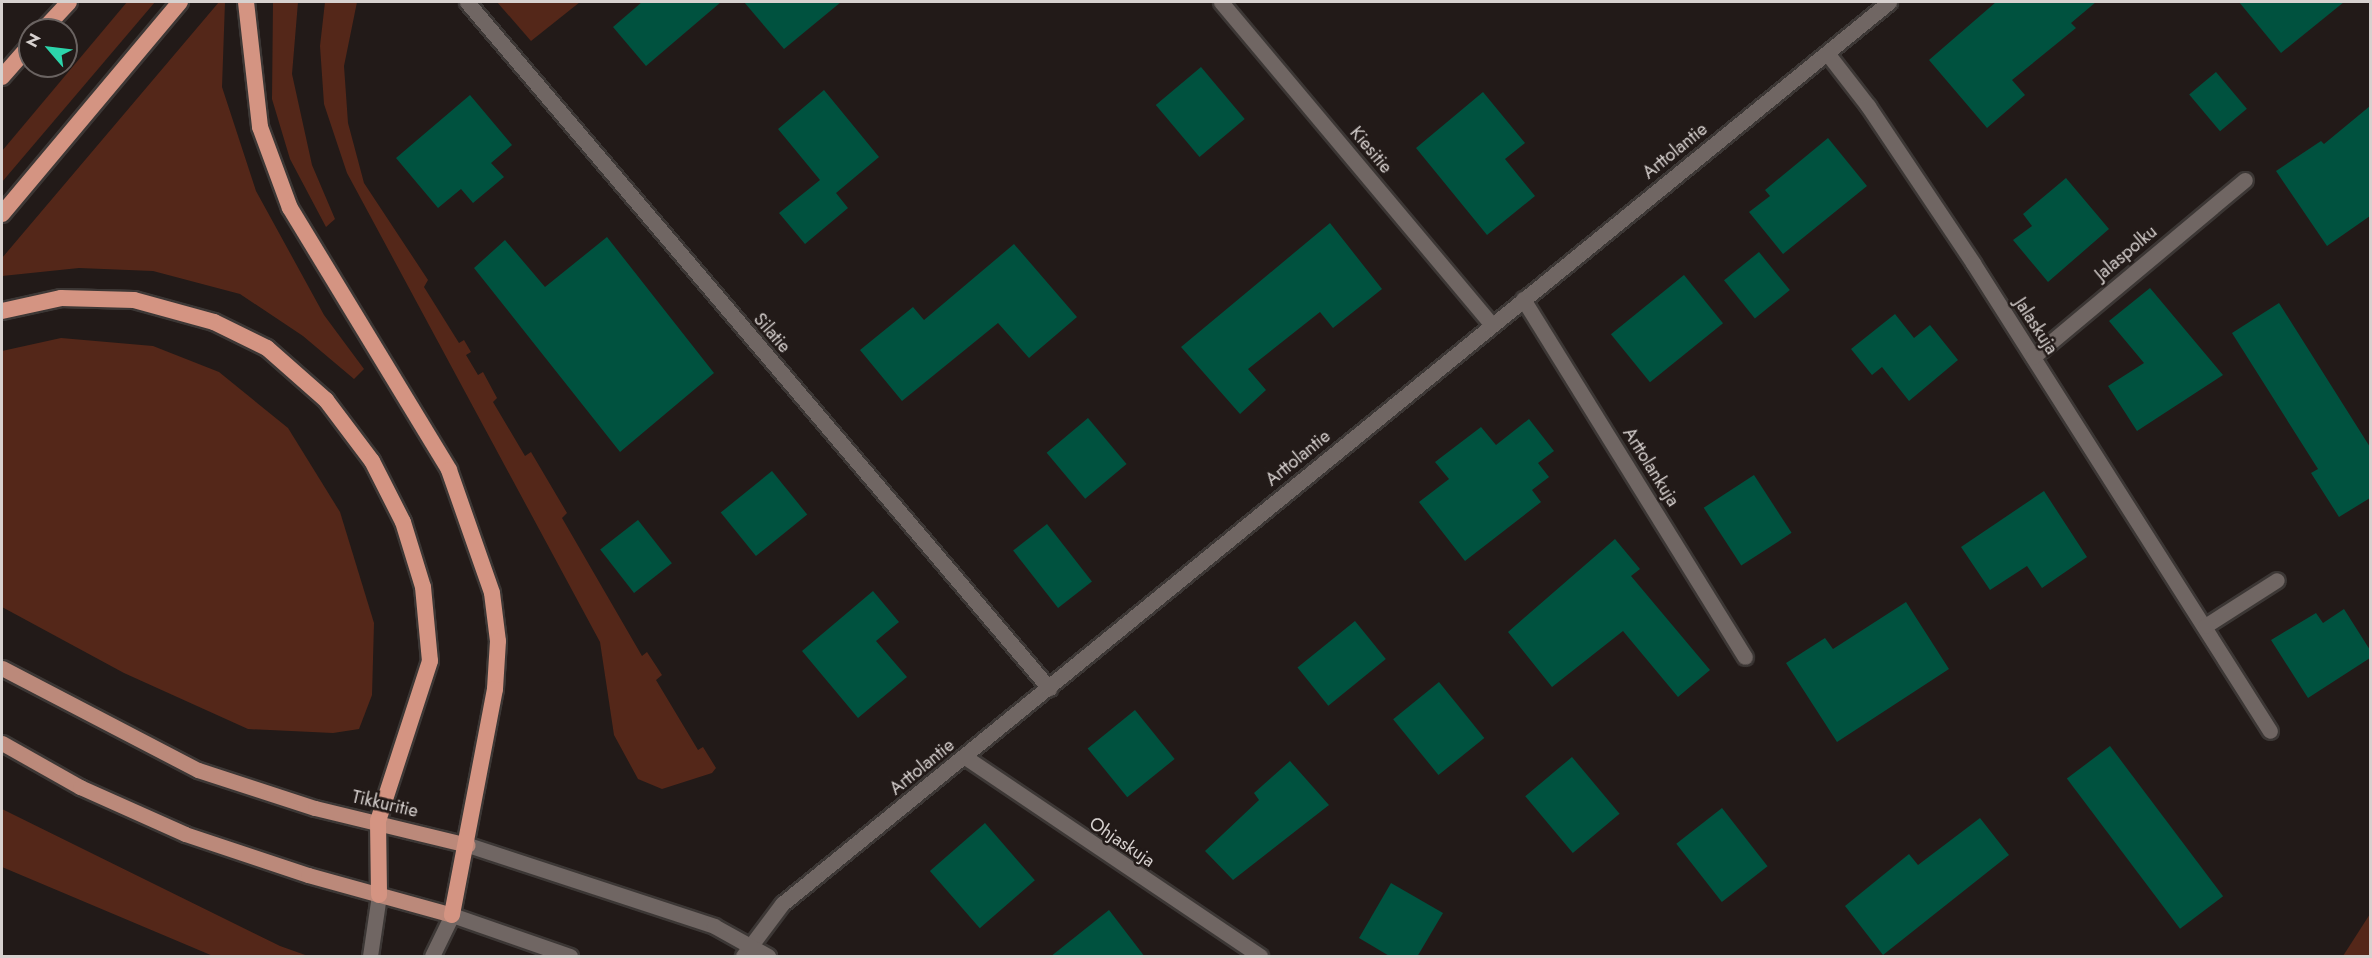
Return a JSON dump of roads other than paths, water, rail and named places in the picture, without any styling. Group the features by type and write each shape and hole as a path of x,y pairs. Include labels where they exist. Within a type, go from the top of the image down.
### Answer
{"highway":[{"path":"55,18 69,2"},
{"path":"2,214 180,2"},
{"path":"246,2 260,128 290,208 449,470 492,593 498,641 495,689 468,845 452,915"},
{"path":"2,77 18,59"},
{"path":"2,312 61,298 134,300 214,322 267,348 326,400 365,452 403,522 423,587 430,661 378,821 379,895"}],"main road":[{"name":"Tikkuritie","path":"2,668 198,770 315,808 378,821 468,845"},
{"path":"2,743 80,787 185,834 379,895 452,915"}],"street":[{"name":"Silatie","path":"467,2 1049,688"},
{"name":"Kiesitie","path":"1221,2 1491,324"},
{"name":"Arttolantie","path":"746,951 782,904 1888,2"},
{"name":"Jalaskuja","path":"1827,53 1868,106 2033,357 2270,731"},
{"name":"Jalaspolku","path":"2033,357 2245,180"},
{"name":"Arttolankuja","path":"1523,299 1745,657"},
{"path":"2205,626 2277,580"},
{"name":"Ohjaskuja","path":"965,757 1260,957"},
{"name":"Tikkuritie","path":"468,845 714,926 746,951 768,957"},
{"path":"370,957 379,895"},
{"path":"432,957 452,915 570,957"}]}
